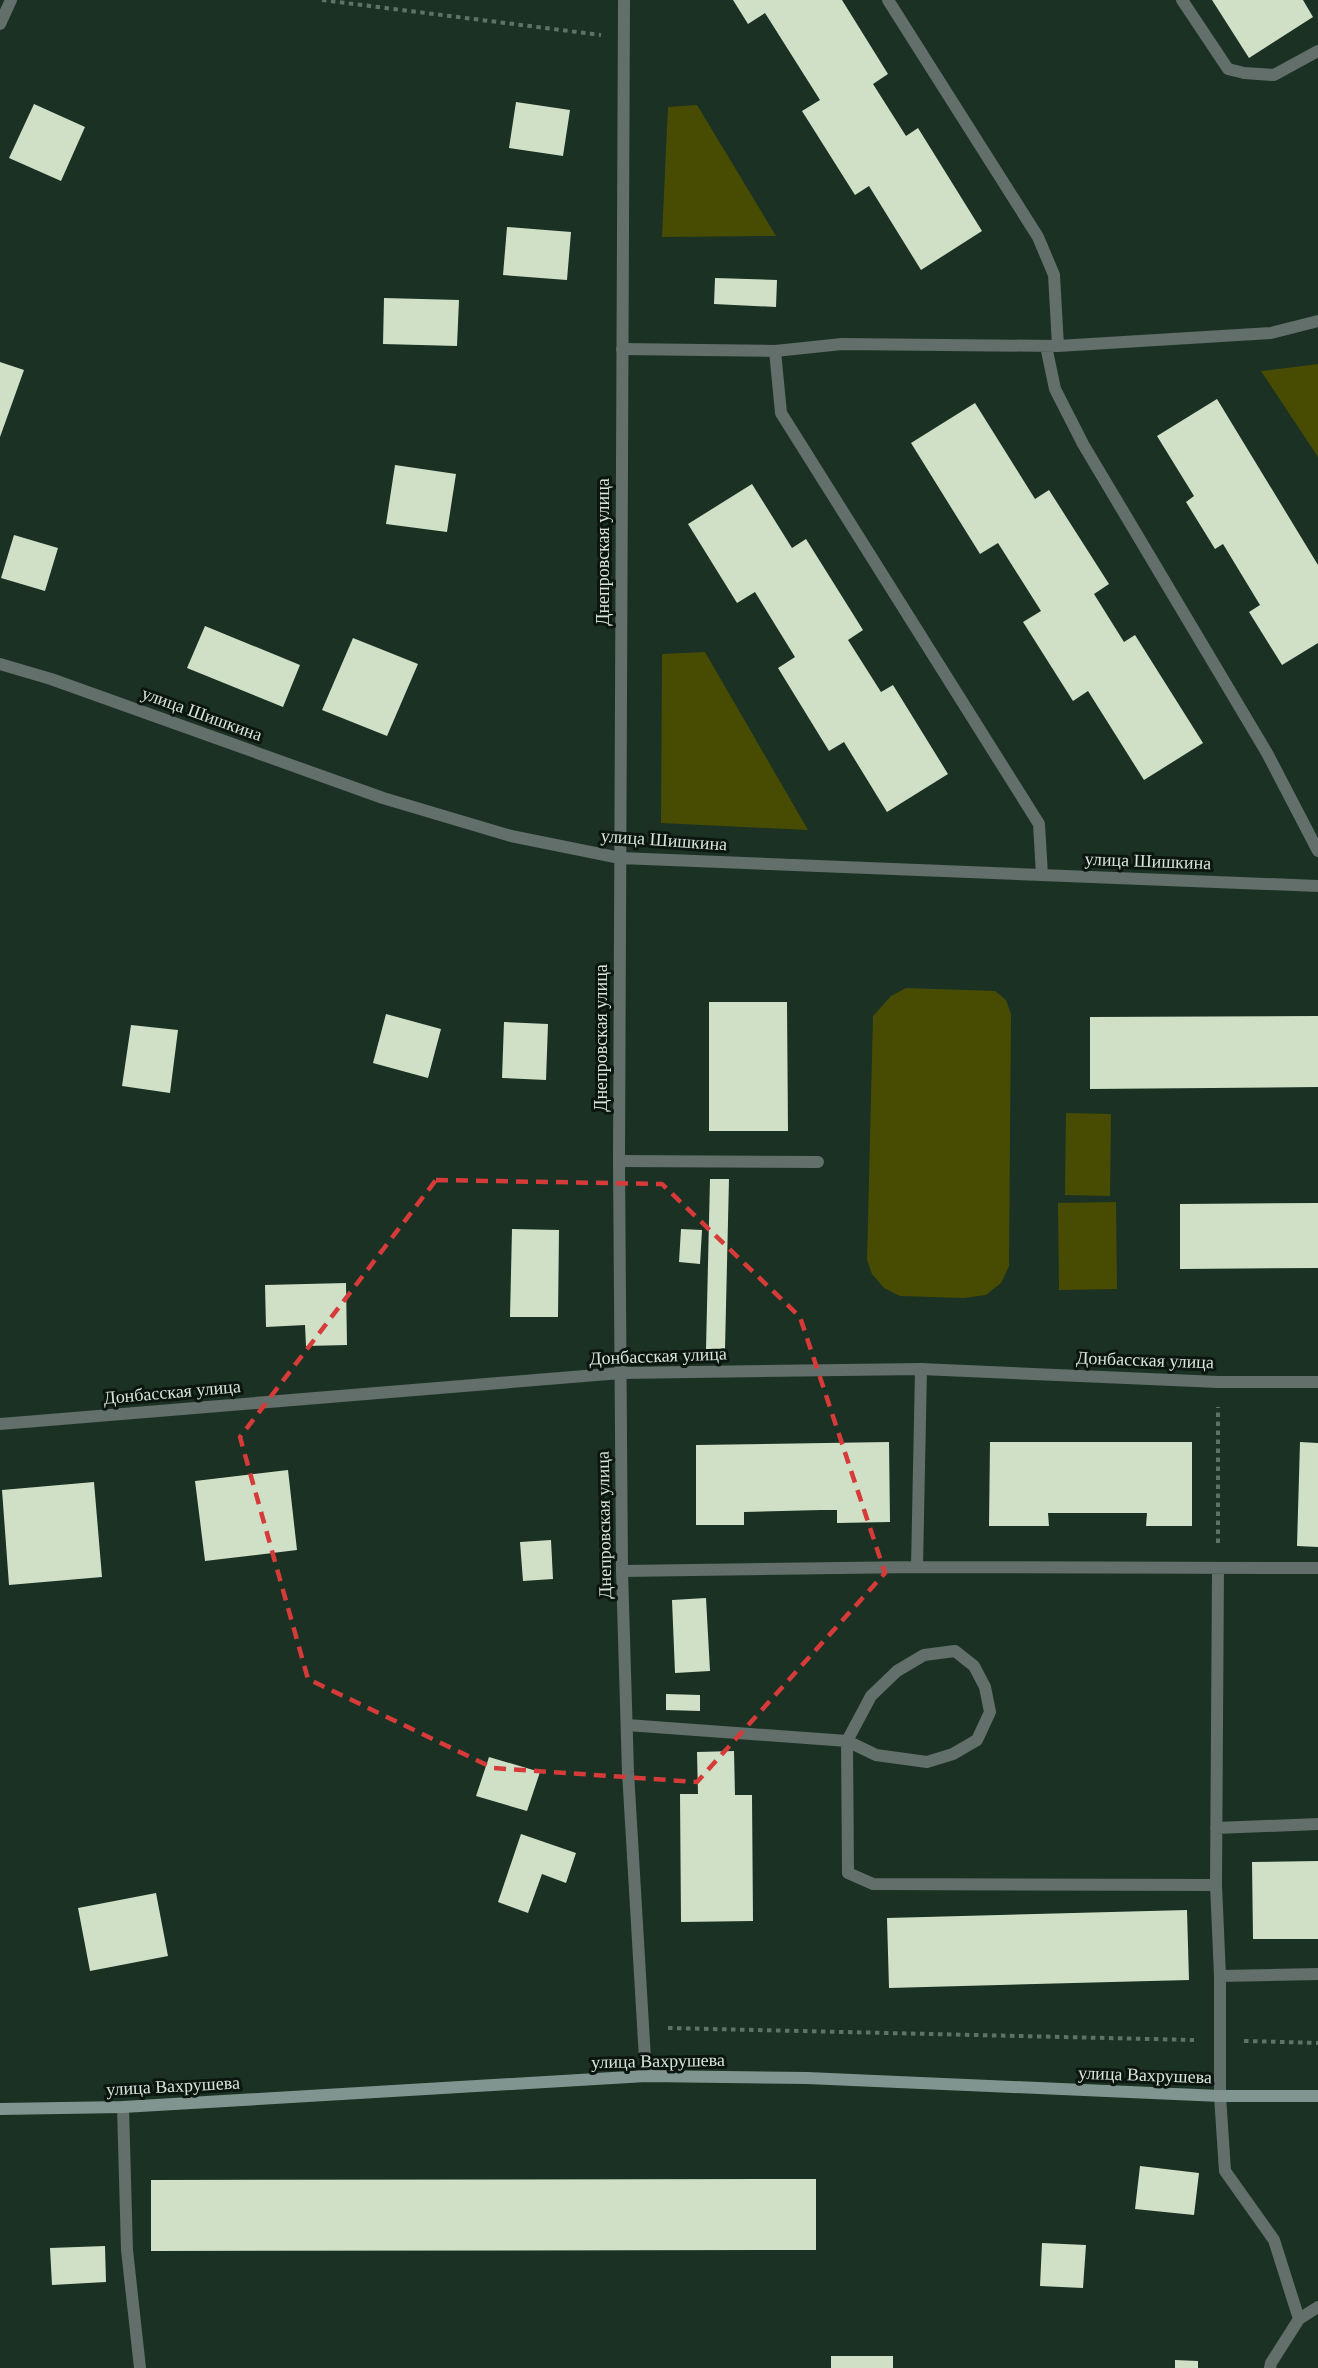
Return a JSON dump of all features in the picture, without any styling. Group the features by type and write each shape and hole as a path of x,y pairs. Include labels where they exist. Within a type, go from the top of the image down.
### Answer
{"main road":[{"name":"улица Вахрушева","path":"0,2109 123,2107 646,2076 807,2078 1220,2096 1318,2096"}],"street":[{"path":"0,24 11,0"},
{"name":"Днепровская улица","path":"624,0 619,1161 622,1571 627,1725 646,2076"},
{"path":"888,0 1038,237 1054,275 1052,346 1055,389 1083,444 1267,753 1318,851"},
{"path":"1182,0 1228,69 1274,75 1318,51"},
{"path":"622,349 775,351 842,344 1052,346 1271,333 1318,321"},
{"path":"775,351 781,413 1039,824 1042,875"},
{"name":"улица Шишкина","path":"0,664 51,679 383,798 511,836 620,858 1318,885"},
{"path":"619,1161 818,1162"},
{"path":"916,1567 921,1369"},
{"name":"Донбасская улица","path":"0,1424 621,1373 921,1369 1218,1382 1318,1382"},
{"path":"622,1571 916,1567 1318,1569"},
{"path":"1218,1568 1216,1884 1220,1976 1220,2096 1225,2171 1274,2240 1299,2319"},
{"path":"627,1725 847,1741 876,1755 927,1762 953,1754 977,1740 990,1712 985,1687 974,1666 955,1651 924,1655 897,1671 871,1696 847,1741 848,1873 873,1884 1216,1884"},
{"path":"1216,1828 1318,1824"},
{"path":"1220,1976 1318,1974"},
{"path":"123,2107 127,2250 140,2368"},
{"path":"1270,2368 1299,2319 1318,2307"}],"path":[{"path":"322,0 623,37"},
{"path":"1218,1382 1218,1568"},
{"path":"643,2028 1318,2043"}],"highlighted area":[{"path":"436,1180 662,1184 800,1317 885,1573 697,1782 493,1768 308,1679 240,1437"}],"shaded area":[{"path":"697,105 776,236 662,237 668,107"},
{"path":"1318,364 1318,457 1261,371"},
{"path":"705,652 808,830 661,823 662,654"},
{"path":"906,988 995,991 1006,1000 1011,1014 1009,1266 1001,1283 986,1295 964,1298 900,1296 884,1288 872,1274 867,1260 873,1016 891,996"},
{"path":"1066,1113 1111,1114 1110,1196 1065,1195"},
{"path":"1116,1202 1117,1289 1059,1290 1058,1203"}],"building":[{"path":"733,0 842,0 888,74 873,84 906,136 918,128 982,231 921,270 869,186 855,195 802,111 820,100 765,13 748,24"},
{"path":"1212,0 1303,0 1313,17 1249,58"},
{"path":"516,102 570,110 563,156 509,148"},
{"path":"34,104 85,127 61,181 9,158"},
{"path":"507,227 571,232 567,280 503,275"},
{"path":"715,278 777,280 776,307 714,304"},
{"path":"384,298 459,300 457,346 383,344"},
{"path":"0,362 24,370 0,437"},
{"path":"1217,399 1318,565 1318,643 1282,665 1249,612 1260,605 1223,544 1215,549 1186,502 1194,496 1157,436"},
{"path":"975,403 1035,499 1049,490 1109,584 1094,594 1124,642 1135,635 1203,743 1144,780 1088,691 1073,701 1023,622 1041,611 998,543 980,554 911,443"},
{"path":"395,465 456,474 447,532 386,524"},
{"path":"752,484 792,548 806,539 863,630 848,640 881,692 893,685 948,774 887,812 844,742 829,751 778,668 795,657 755,592 737,603 688,524"},
{"path":"14,535 58,548 45,591 1,578"},
{"path":"205,626 300,665 283,707 187,668"},
{"path":"353,638 418,664 387,736 322,710"},
{"path":"709,1002 787,1002 788,1131 709,1131"},
{"path":"386,1014 441,1029 428,1078 373,1063"},
{"path":"1318,1016 1318,1087 1090,1089 1090,1017"},
{"path":"504,1022 548,1024 546,1080 502,1078"},
{"path":"131,1025 178,1030 170,1093 122,1086"},
{"path":"710,1179 729,1179 725,1349 706,1349"},
{"path":"1318,1203 1318,1268 1180,1269 1180,1204"},
{"path":"512,1229 559,1230 558,1317 510,1317"},
{"path":"681,1229 702,1230 700,1264 679,1262"},
{"path":"346,1283 347,1345 306,1346 305,1325 266,1327 265,1285"},
{"path":"889,1442 890,1522 837,1523 837,1510 821,1510 744,1512 744,1525 696,1525 696,1445"},
{"path":"990,1442 1192,1442 1192,1526 1146,1526 1147,1513 1048,1513 1049,1526 989,1526"},
{"path":"1300,1442 1318,1443 1318,1547 1297,1546"},
{"path":"288,1470 297,1550 205,1561 195,1481"},
{"path":"94,1482 102,1577 9,1585 2,1490"},
{"path":"551,1540 553,1579 523,1581 520,1542"},
{"path":"706,1598 710,1671 675,1673 672,1600"},
{"path":"666,1694 700,1695 700,1711 666,1710"},
{"path":"734,1751 735,1795 752,1795 753,1921 681,1922 680,1794 698,1794 697,1752"},
{"path":"489,1757 540,1772 527,1811 476,1796"},
{"path":"521,1834 576,1853 566,1883 542,1874 528,1913 498,1902"},
{"path":"1318,1861 1318,1939 1253,1939 1252,1862"},
{"path":"156,1893 168,1956 90,1971 78,1908"},
{"path":"1187,1910 1189,1980 889,1988 887,1918"},
{"path":"1140,2166 1199,2173 1194,2215 1135,2209"},
{"path":"816,2179 816,2250 151,2251 151,2180"},
{"path":"1042,2243 1086,2245 1083,2288 1040,2286"},
{"path":"105,2246 106,2282 52,2285 50,2248"},
{"path":"831,2356 893,2356 893,2368 831,2368"},
{"path":"1175,2360 1198,2361 1198,2368 1175,2368"}]}
